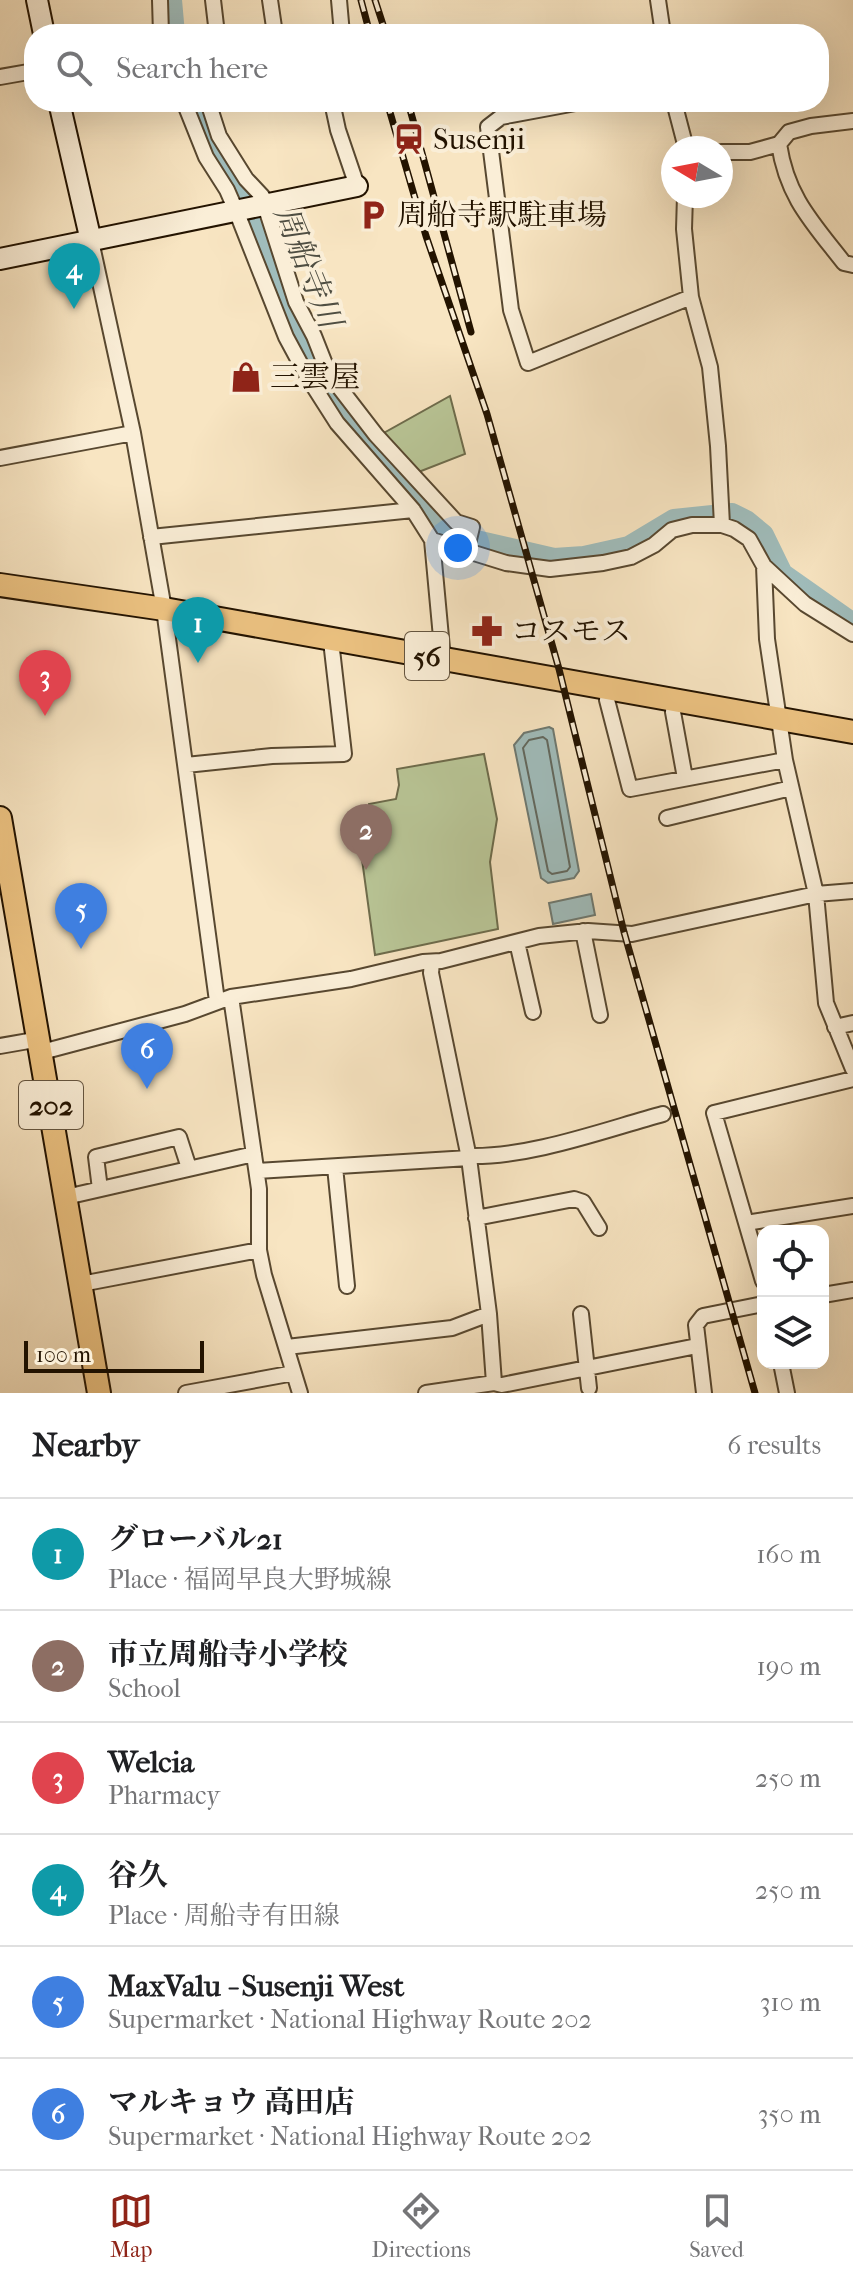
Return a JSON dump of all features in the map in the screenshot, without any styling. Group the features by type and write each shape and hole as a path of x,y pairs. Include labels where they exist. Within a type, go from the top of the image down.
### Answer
{"main road":[{"path":"37,0 42,24"},
{"path":"61,112 91,241"},
{"path":"0,259 357,186"},
{"name":"56","path":"0,585 164,609 853,732"},
{"name":"202","path":"0,818 4,860 41,1045 99,1393"}],"street":[{"path":"160,0 161,24"},
{"path":"213,0 216,24"},
{"path":"270,0 274,24"},
{"path":"339,0 341,24"},
{"path":"658,0 662,24"},
{"path":"0,77 24,73"},
{"path":"188,112 206,157 240,212 286,337 307,376 337,423 413,510 432,540 443,659"},
{"path":"211,112 219,136 246,179 262,196 296,302 329,374 376,435 456,522 472,527 468,544"},
{"path":"334,112 357,186"},
{"path":"528,112 501,117 488,127 511,310 528,363 691,297"},
{"path":"677,112 683,136"},
{"path":"733,152 750,152 779,144 789,132 811,126 853,121"},
{"path":"779,144 782,164 794,198 844,263 853,265"},
{"path":"685,208 691,297 710,367 722,525"},
{"path":"91,241 133,433 164,609 224,999 257,1171 259,1250 300,1393"},
{"path":"0,458 133,433"},
{"path":"151,537 413,510"},
{"path":"432,540 468,544 518,565 550,569 631,557 654,545 672,530 722,525 749,539 764,566 805,604 853,634"},
{"path":"764,566 767,639 785,760 816,894 826,1003 853,1069"},
{"path":"186,765 272,756 344,754 331,641"},
{"path":"608,688 607,700 630,789 785,760"},
{"path":"674,701 673,712 685,778"},
{"path":"667,818 791,788"},
{"path":"0,1046 41,1045 185,1014 224,999 351,979 539,936 583,931 632,934 816,894 853,891"},
{"path":"583,931 600,1015"},
{"path":"517,942 533,1012"},
{"path":"432,962 431,973 468,1157 500,1387"},
{"path":"835,1027 853,1023"},
{"path":"757,1261 714,1113 853,1079"},
{"path":"257,1171 492,1157 571,1140 663,1114"},
{"path":"100,1189 96,1157 179,1137 189,1168"},
{"path":"66,1197 254,1154"},
{"path":"335,1167 347,1286"},
{"path":"476,1218 574,1199 583,1202 599,1228"},
{"path":"746,1223 853,1206"},
{"path":"81,1284 259,1250"},
{"path":"829,1294 853,1290"},
{"path":"704,1393 696,1325 703,1316 757,1305"},
{"path":"287,1347 452,1328 489,1314"},
{"path":"581,1314 589,1388"},
{"path":"426,1393 500,1387 697,1346"},
{"path":"782,1369 787,1393"},
{"path":"186,1393 294,1373"}],"green space":[{"path":"450,396 465,454 416,473 382,434"},
{"path":"484,754 497,819 490,862 498,929 375,955 361,852 373,849 369,804 396,799 399,785 397,769"}],"water":[{"path":"549,727 553,729 579,871 574,878 548,883 541,878 514,745 524,733"},
{"path":"591,894 595,915 553,924 549,903"}],"waterway":[{"name":"周船寺川","path":"171,0 173,24"},
{"name":"周船寺川","path":"199,112 231,179 257,221 288,311 317,371 374,454 450,535 554,559 584,557 629,547 674,520 732,514 763,535 782,574 853,624"}],"railway":[{"path":"361,0 367,24"},
{"path":"375,0 383,24"},
{"path":"390,112 426,236 487,414 559,669 624,932 755,1393"},
{"path":"411,112 471,332"}],"place":[{"name":"Susenji","path":"409,139"},
{"name":"周船寺駅駐車場","path":"373,215"},
{"name":"谷久","path":"74,309"},
{"name":"三雲屋","path":"246,377"},
{"name":"コスモス","path":"487,631"},
{"name":"グローバル21","path":"198,663"},
{"name":"Welcia","path":"45,716"},
{"name":"市立周船寺小学校","path":"366,870"},
{"name":"MaxValu - Susenji West","path":"81,949"},
{"name":"マルキョウ 高田店","path":"147,1089"}]}
